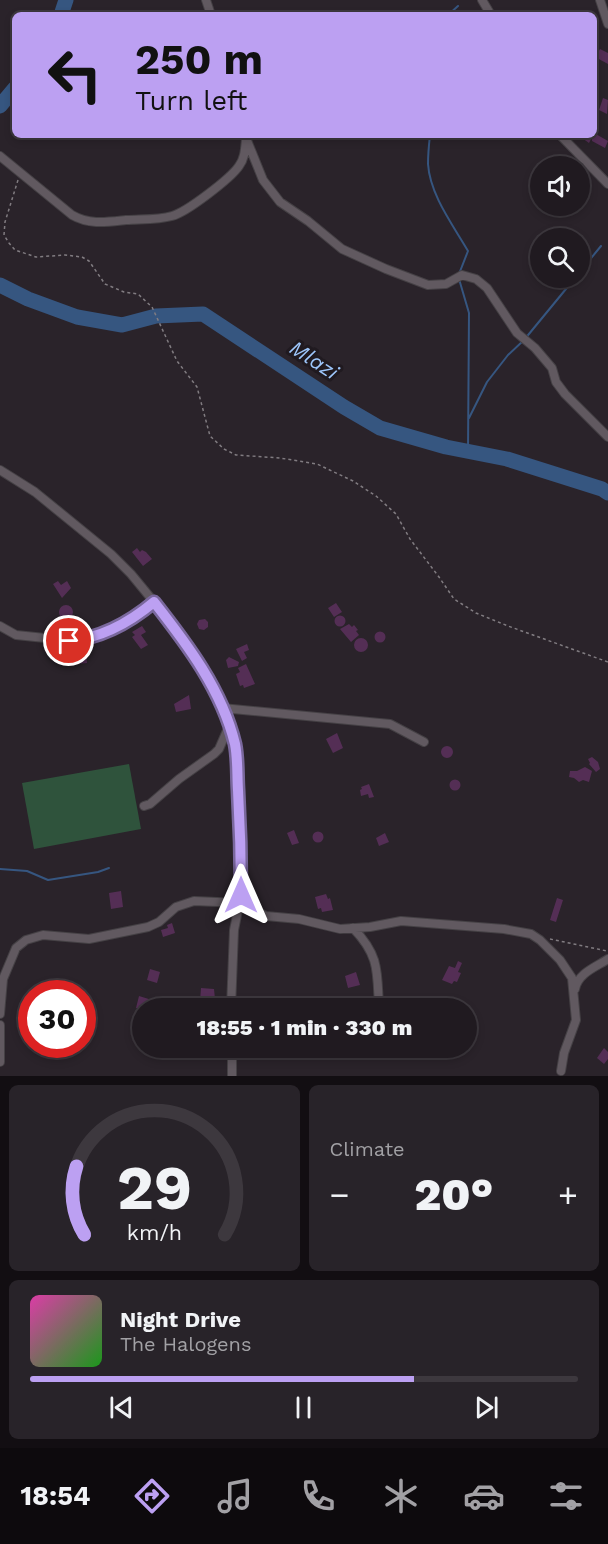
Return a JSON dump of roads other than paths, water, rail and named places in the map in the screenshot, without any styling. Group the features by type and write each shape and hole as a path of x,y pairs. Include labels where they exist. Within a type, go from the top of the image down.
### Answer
{"street":[{"path":"600,0 607,21"},
{"path":"0,156 58,205 83,221 104,222 168,217 191,206 234,172 243,160 246,138"},
{"path":"247,138 263,180 280,202 342,249 428,285 446,284 462,275 476,279 487,288 517,333 535,348 552,368 556,382 565,394 608,437"},
{"path":"563,138 608,184"},
{"path":"0,470 35,492 111,554 130,574 182,636 203,670 222,708 236,756 240,903 234,930 231,998"},
{"path":"0,626 16,635 74,641 113,629 154,602"},
{"path":"222,708 390,724 424,742"},
{"path":"144,806 150,804 179,779 214,754 219,749 229,726"},
{"path":"0,1014 1,985 7,969 16,948 31,937 43,935 89,939 148,927 188,902 202,900 240,903 273,918 299,919 340,929 401,921 504,929 531,934 549,948 572,978 575,1025 564,1053 561,1071"},
{"path":"353,928 366,942 375,957 378,998"},
{"path":"574,992 576,982 590,969 608,958"},
{"path":"567,969 572,971 590,969"},
{"path":"0,1025 0,1062"},
{"path":"232,1058 232,1076"}],"waterway":[{"name":"Mlazi","path":"62,12 66,0"},
{"path":"451,12 458,6"},
{"name":"Mlazi","path":"0,106 12,92"},
{"path":"430,138 428,164 433,187 468,251 459,274"},
{"path":"590,260 601,246"},
{"path":"459,279 469,313 468,451"},
{"name":"Mlazi","path":"0,285 28,299 77,317 122,325 156,316 203,314 344,407 380,428 446,447 507,459 602,489 608,493"},
{"path":"469,418 487,382 567,288"},
{"path":"0,869 27,871 48,880 98,872 109,868"}]}
